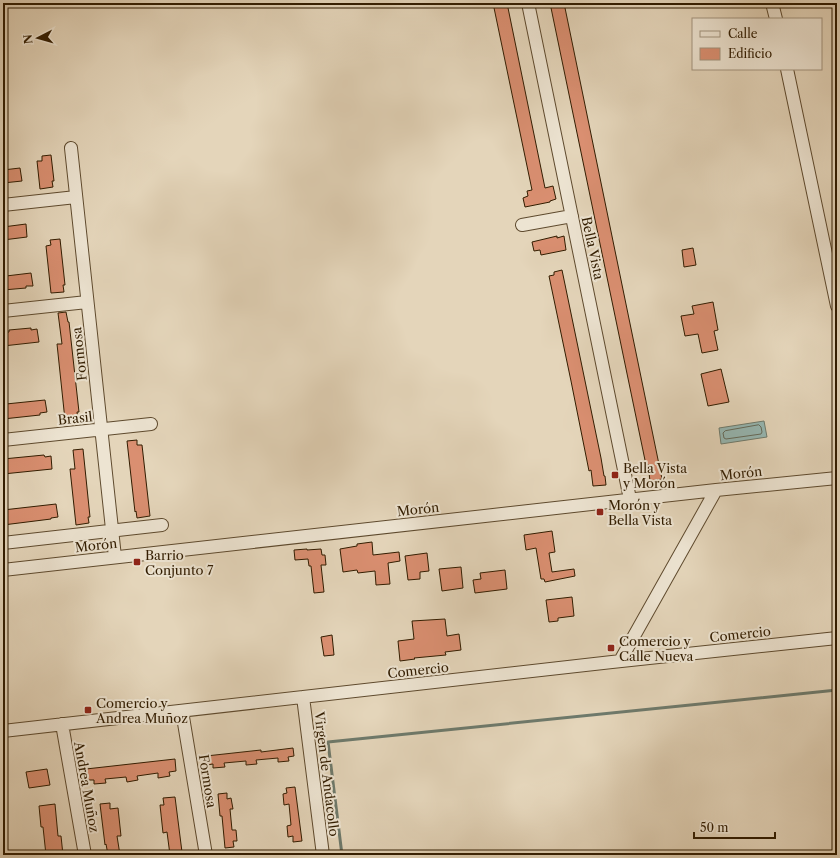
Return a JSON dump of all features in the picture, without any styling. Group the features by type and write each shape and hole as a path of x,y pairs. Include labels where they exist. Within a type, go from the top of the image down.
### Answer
{"street":[{"name":"Bella Vista","path":"528,3 630,500"},
{"path":"772,3 776,18"},
{"path":"786,70 837,306"},
{"name":"Formosa","path":"71,148 115,557"},
{"path":"3,205 76,197"},
{"path":"522,225 572,216"},
{"path":"3,311 88,302"},
{"name":"Brasil","path":"3,440 151,424"},
{"name":"Morón","path":"3,570 716,490 837,478"},
{"path":"620,661 716,490"},
{"name":"Morón","path":"3,543 162,525"},
{"name":"Comercio","path":"3,731 837,638"},
{"name":"Virgen de Andacollo","path":"303,697 323,855"},
{"name":"Formosa","path":"182,711 206,855"},
{"name":"Andrea Muñoz","path":"62,724 85,855"}],"water":[{"path":"764,421 767,437 721,444 719,428"}],"building":[{"path":"493,3 507,3 545,188 553,186 556,199 550,202 525,207 523,198 528,196 527,191 532,190"},
{"path":"550,3 564,3 662,479 650,481 648,464 646,465"},
{"path":"51,155 54,181 52,181 53,187 40,189 37,161 42,161 42,156"},
{"path":"20,168 22,181 3,183 3,170"},
{"path":"26,224 27,237 3,240 3,227"},
{"path":"557,236 557,238 564,236 566,250 541,255 540,250 534,251 532,242"},
{"path":"60,239 65,285 63,285 64,292 51,293 46,246 51,245 50,240"},
{"path":"693,248 696,265 684,267 682,250"},
{"path":"562,270 606,485 593,486 591,470 589,471 549,276 554,275 554,272"},
{"path":"31,273 33,286 3,290 3,281 7,280 6,276"},
{"path":"713,302 718,330 714,331 718,350 702,353 698,334 685,336 681,316 694,314 692,306"},
{"path":"66,312 69,322 79,412 77,412 78,419 65,420 57,344 62,344 58,313"},
{"path":"31,328 31,330 37,329 39,342 3,346 3,333 9,332 9,330"},
{"path":"721,369 729,402 708,406 701,374"},
{"path":"45,400 47,412 40,413 40,415 3,419 3,409 6,409 6,404"},
{"path":"137,440 137,445 142,445 150,516 137,518 136,511 135,512 127,441"},
{"path":"83,449 90,517 88,517 89,523 76,525 70,469 75,469 73,450"},
{"path":"44,455 45,457 51,456 52,469 3,474 3,459"},
{"path":"56,504 58,517 3,525 3,510"},
{"path":"552,531 555,552 549,553 552,572 574,569 575,576 545,582 544,579 541,579 536,548 526,550 524,535"},
{"path":"372,542 373,555 399,552 400,561 388,563 390,584 376,585 375,571 358,573 357,570 343,572 340,549 357,546 357,544"},
{"path":"321,549 322,555 325,555 326,565 321,565 324,592 314,593 311,566 309,566 308,559 295,560 294,550"},
{"path":"427,553 429,571 420,572 420,579 408,580 405,556"},
{"path":"461,567 463,588 442,591 439,569"},
{"path":"505,570 507,589 475,593 473,580 481,579 480,573"},
{"path":"572,597 574,616 558,618 558,621 549,622 546,600"},
{"path":"445,619 447,636 459,634 461,650 445,652 446,655 400,661 398,641 414,639 412,621"},
{"path":"332,635 334,655 324,656 321,637"},
{"path":"293,748 294,756 288,757 289,761 278,762 278,758 256,760 257,764 246,765 246,761 224,763 225,767 213,768 213,764 207,765 206,756"},
{"path":"175,759 176,771 169,772 170,776 158,778 158,773 137,776 138,780 127,782 126,777 105,779 106,783 94,784 94,780 87,780 86,769"},
{"path":"47,769 50,785 29,788 26,772"},
{"path":"295,787 302,841 293,842 293,836 288,837 287,826 291,825 289,804 284,805 283,794 287,793 286,788"},
{"path":"227,793 227,799 231,798 233,809 230,809 232,830 236,830 237,841 233,841 234,847 225,848 218,794"},
{"path":"175,797 182,852 179,852 179,855 170,855 167,832 163,833 160,805 164,805 163,798"},
{"path":"110,803 110,809 118,808 121,836 117,836 120,855 108,855 106,844 105,845 100,804"},
{"path":"55,804 58,836 61,836 63,855 46,855 39,806"}],"waterway":[{"path":"342,855 328,742 837,690"}],"place":[{"name":"Bella Vista y Morón","path":"615,475"},
{"name":"Morón y Bella Vista","path":"600,512"},
{"name":"Barrio Conjunto 7","path":"137,562"},
{"name":"Comercio y Calle Nueva","path":"611,648"},
{"name":"Comercio y Andrea Muñoz","path":"88,710"}]}
